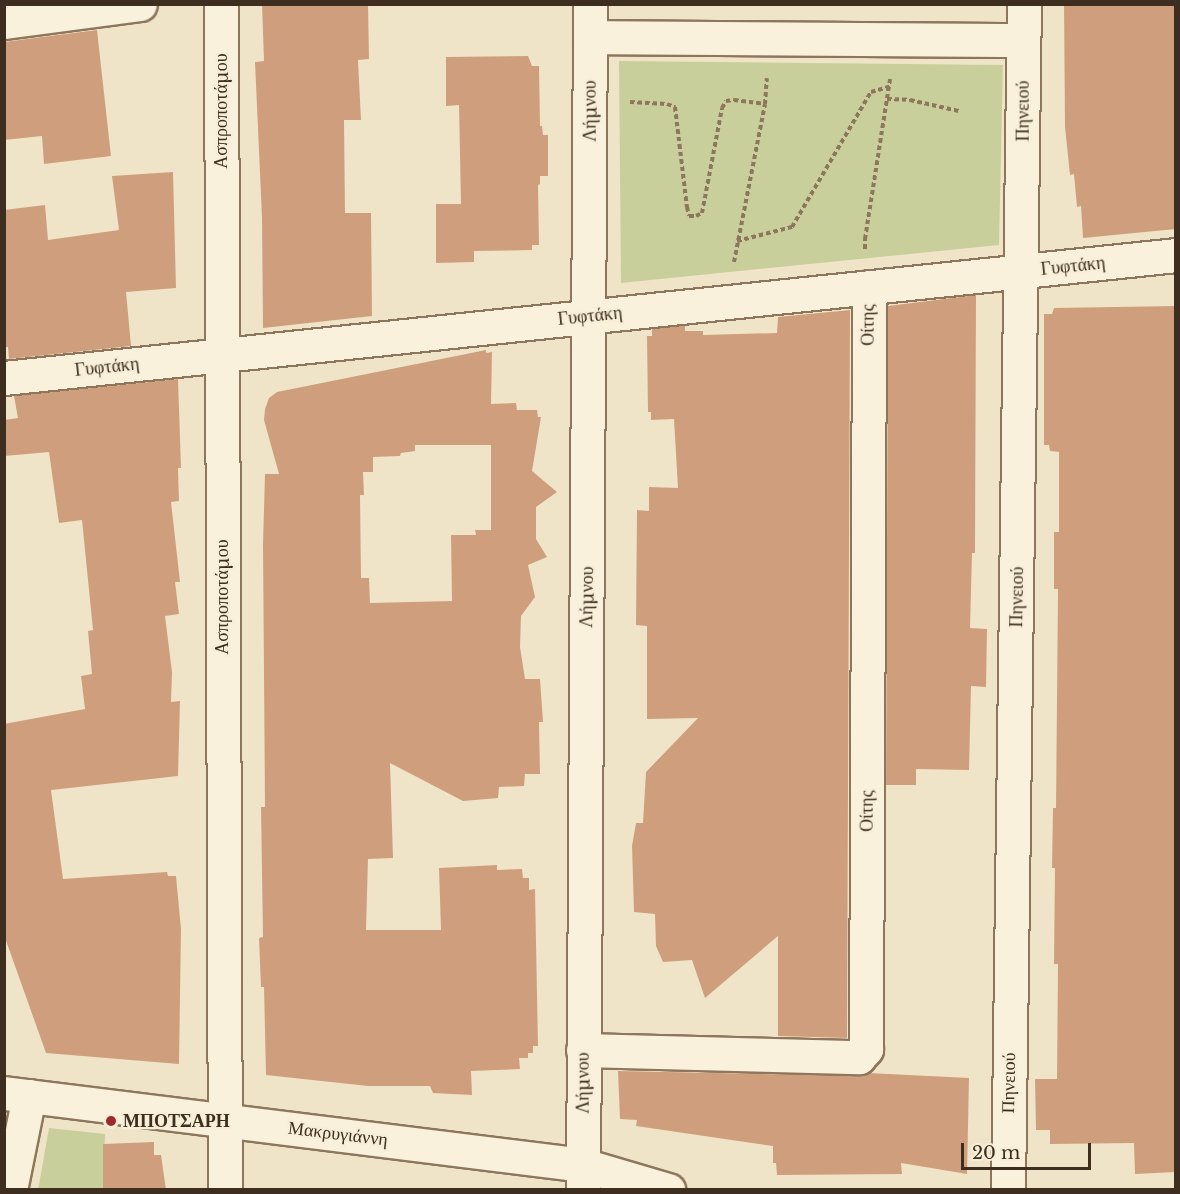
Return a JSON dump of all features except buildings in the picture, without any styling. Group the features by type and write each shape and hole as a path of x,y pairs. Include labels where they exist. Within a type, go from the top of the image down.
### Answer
{"street":[{"path":"4,22 140,4"},
{"name":"Ασπροποτάμου","path":"221,4 225,1190"},
{"name":"Λήμνου","path":"583,1177 590,316 590,4"},
{"name":"Πηνειού","path":"1008,1190 1024,4"},
{"path":"590,37 1023,40"},
{"name":"Γυφτάκη","path":"4,378 1176,255"},
{"name":"Οίτης","path":"583,1050 859,1057 866,1049 868,287"},
{"path":"10,1190 17,1094"},
{"name":"Μακρυγιάννη","path":"17,1094 225,1120 668,1190"}],"path":[{"path":"729,302 737,241 765,104 769,38"},
{"path":"868,287 865,239 896,39"},
{"path":"737,241 792,227 871,92 889,87"},
{"path":"887,99 909,100 958,111"},
{"path":"590,100 667,104 675,108 689,216 702,213 722,108 726,101 765,104"}],"green space":[{"path":"619,61 1003,65 999,245 621,283"},
{"path":"49,1128 105,1134 103,1189 38,1190"}],"place":[{"name":"ΜΠΟΤΣΑΡΗ","path":"111,1121"}]}
